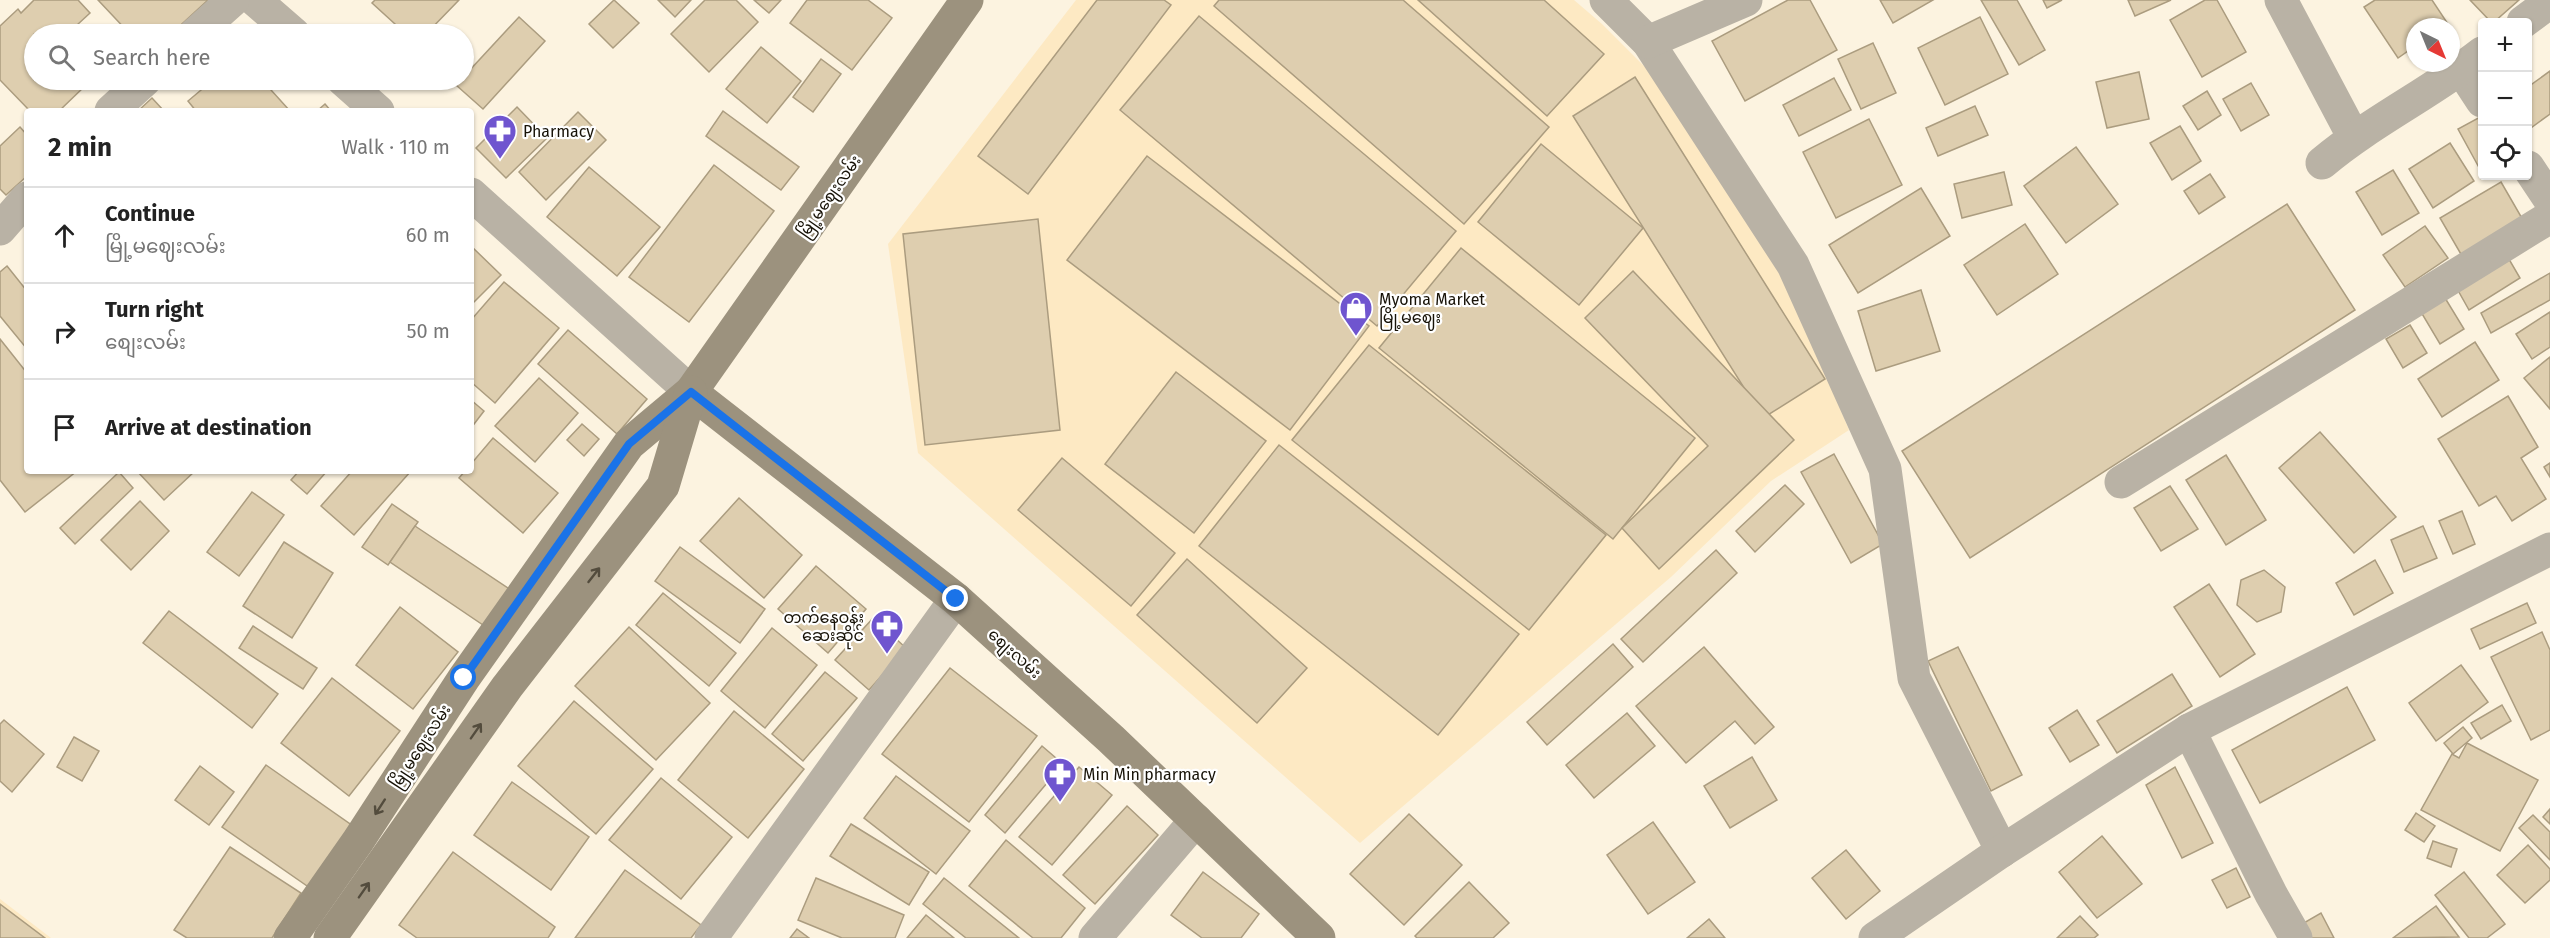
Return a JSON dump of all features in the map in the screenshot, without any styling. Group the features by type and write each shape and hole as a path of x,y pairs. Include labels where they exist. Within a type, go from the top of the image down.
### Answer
{"main road":[{"name":"မြို့မဈေးလမ်း","path":"290,938 358,841 464,678 629,444 691,392 967,0"},
{"name":"မြို့မဈေးလမ်း","path":"330,938 507,687 663,486 691,392"},
{"name":"စျေးလမ်း","path":"691,392 956,599 1111,739 1319,938"}],"street":[{"path":"206,24 233,0"},
{"path":"255,0 283,24"},
{"path":"1606,0 1648,42 1793,264 1885,469 1914,678 2002,851"},
{"path":"1648,42 1746,0"},
{"path":"2281,0 2353,136"},
{"path":"2528,18 2550,2"},
{"path":"2322,163 2353,136 2472,61 2478,85"},
{"path":"114,108 134,90"},
{"path":"355,90 375,108"},
{"path":"2532,173 2550,200"},
{"path":"474,197 691,392"},
{"path":"0,229 24,201"},
{"path":"2121,483 2550,218"},
{"path":"1875,938 2002,851 2189,730 2550,549"},
{"path":"711,938 956,599"},
{"path":"2189,730 2271,894 2296,938"},
{"path":"1095,938 1196,820"}],"shaded area":[{"name":"Myoma Market မြို့မဈေး","path":"1076,0 1574,0 1602,24 1741,163 1849,430 1771,481 1671,577 1360,843 918,453 888,244"},
{"path":"0,899 51,938 0,938"}],"building":[{"path":"34,0 78,0 90,13 78,24 24,24 24,90 81,90 62,108 27,108 0,80 0,26 18,9 21,13"},
{"path":"98,0 208,0 182,24 121,24"},
{"path":"375,0 459,0 436,24 395,24 372,3"},
{"path":"614,0 639,23 613,48 589,24"},
{"path":"658,0 691,0 675,17"},
{"path":"705,0 736,0 758,22 709,72 671,34"},
{"path":"754,0 781,0 769,13"},
{"path":"807,0 868,0 892,18 852,70 790,23"},
{"path":"1097,0 1164,0 1171,5 1028,194 978,156"},
{"path":"1219,0 1403,0 1549,127 1464,224 1214,6"},
{"path":"1418,0 1544,0 1604,54 1547,116"},
{"path":"1788,0 1810,0 1837,50 1745,101 1712,41"},
{"path":"1880,0 1933,0 1893,23"},
{"path":"1981,0 2017,0 2045,50 2019,65"},
{"path":"2043,0 2062,0 2047,8"},
{"path":"2128,0 2171,0 2135,16"},
{"path":"2205,0 2217,0 2246,52 2202,77 2170,20"},
{"path":"2375,0 2432,0 2444,18 2406,18 2406,52 2398,58 2364,7"},
{"path":"2470,0 2519,0 2499,18 2487,18"},
{"path":"1199,16 1456,231 1377,326 1120,110"},
{"path":"519,17 545,41 483,109 462,90 474,90 474,66"},
{"path":"1980,17 2008,74 1945,105 1918,48"},
{"path":"1873,43 1896,93 1861,109 1838,59"},
{"path":"761,47 801,81 767,123 726,89"},
{"path":"821,59 841,74 813,112 793,97"},
{"path":"2550,71 2550,114 2532,127 2532,126 2532,84"},
{"path":"2139,72 2149,119 2107,128 2096,82"},
{"path":"1635,77 1825,379 1763,418 1573,116"},
{"path":"1834,78 1851,110 1799,136 1783,105"},
{"path":"2251,83 2269,115 2241,131 2223,99"},
{"path":"201,90 271,90 287,108 194,108 188,101"},
{"path":"2207,91 2221,115 2198,130 2183,106"},
{"path":"152,98 161,108 141,108"},
{"path":"1975,106 1988,135 1938,156 1926,128"},
{"path":"517,107 547,138 506,178 476,148"},
{"path":"723,111 799,167 781,190 706,136"},
{"path":"578,112 606,140 546,200 519,172"},
{"path":"2478,118 2478,166 2458,129"},
{"path":"1869,119 1902,185 1836,218 1803,152"},
{"path":"2180,126 2201,161 2172,180 2150,143"},
{"path":"20,127 24,132 24,179 6,195 0,189 0,146"},
{"path":"2450,143 2474,181 2433,208 2409,169"},
{"path":"1541,144 1643,228 1579,305 1478,222"},
{"path":"2076,147 2118,204 2066,243 2024,186"},
{"path":"1147,156 1369,326 1290,430 1067,260"},
{"path":"714,165 774,211 689,322 629,277"},
{"path":"589,167 660,227 617,276 547,217"},
{"path":"2393,170 2419,213 2382,235 2356,192"},
{"path":"2004,172 2012,205 1962,218 1954,184"},
{"path":"2210,174 2225,197 2199,214 2184,191"},
{"path":"2501,182 2523,220 2462,256 2440,218"},
{"path":"1921,188 1950,236 1858,293 1829,245"},
{"path":"2287,204 2355,310 1970,558 1902,451"},
{"path":"1038,219 1060,430 925,445 903,234"},
{"path":"2025,224 2058,274 1997,315 1964,265"},
{"path":"2425,226 2448,258 2405,287 2383,255"},
{"path":"1461,248 1695,438 1613,539 1379,348"},
{"path":"474,249 501,275 474,302"},
{"path":"2506,254 2520,278 2469,310 2455,285"},
{"path":"7,266 24,287 24,345 0,316 0,272"},
{"path":"1633,271 1794,440 1659,569 1622,528 1708,446 1585,318"},
{"path":"2550,273 2550,300 2491,333 2481,313"},
{"path":"504,282 559,328 495,403 474,385 474,317"},
{"path":"1921,290 1940,351 1876,371 1858,311"},
{"path":"2442,293 2464,329 2440,344 2418,307"},
{"path":"2550,312 2550,347 2532,359 2516,334"},
{"path":"2410,325 2427,353 2403,368 2386,339"},
{"path":"568,330 647,399 617,434 538,364"},
{"path":"0,339 24,369 24,474 73,474 25,512 0,480"},
{"path":"2475,342 2499,380 2442,417 2418,379"},
{"path":"1369,345 1606,535 1529,630 1292,440"},
{"path":"2550,357 2550,409 2524,378"},
{"path":"1176,372 1266,441 1194,533 1105,464"},
{"path":"539,378 578,413 535,462 495,426"},
{"path":"2508,396 2538,447 2521,458 2546,499 2512,521 2496,496 2479,506 2438,439"},
{"path":"474,403 484,411 474,424"},
{"path":"582,424 599,439 584,456 567,440"},
{"path":"2320,432 2396,517 2354,553 2279,468"},
{"path":"493,438 558,493 523,533 459,478 462,474 474,474 474,460"},
{"path":"1279,445 1519,634 1438,735 1199,546"},
{"path":"1834,454 1883,544 1851,563 1801,472"},
{"path":"2226,455 2266,520 2226,545 2186,480"},
{"path":"1062,458 1175,553 1131,606 1018,510"},
{"path":"2550,463 2550,477 2544,467"},
{"path":"117,474 121,474 133,488 75,544 60,528"},
{"path":"140,474 192,474 164,500"},
{"path":"296,474 324,474 307,494 291,480"},
{"path":"349,474 408,474 354,535 321,506"},
{"path":"1785,485 1804,504 1755,552 1736,531"},
{"path":"2170,486 2198,529 2161,551 2134,508"},
{"path":"252,492 284,515 239,576 207,552"},
{"path":"739,498 802,555 764,598 700,541"},
{"path":"140,501 169,531 131,570 101,540"},
{"path":"392,504 418,522 388,565 362,547"},
{"path":"2462,511 2475,544 2453,554 2439,521"},
{"path":"415,526 511,590 486,627 390,562"},
{"path":"2423,526 2437,558 2404,572 2391,540"},
{"path":"284,542 333,573 292,638 243,606"},
{"path":"680,547 765,609 740,643 655,581"},
{"path":"1716,550 1737,573 1643,662 1621,639"},
{"path":"1187,559 1307,668 1257,723 1137,615"},
{"path":"2375,560 2393,593 2354,615 2336,583"},
{"path":"816,566 866,609 828,653 778,609"},
{"path":"2264,570 2285,587 2281,612 2257,622 2237,605 2241,580"},
{"path":"2209,584 2255,654 2220,677 2174,607"},
{"path":"663,593 736,653 709,686 636,625"},
{"path":"2527,603 2536,623 2480,649 2471,629"},
{"path":"400,607 458,652 413,709 356,665"},
{"path":"169,611 278,694 252,728 143,643"},
{"path":"873,618 906,648 869,690 835,660"},
{"path":"253,626 317,668 303,689 239,648"},
{"path":"629,627 710,703 656,760 575,686"},
{"path":"772,628 817,665 765,728 721,691"},
{"path":"2542,632 2550,650 2550,730 2531,740 2491,657"},
{"path":"1613,644 1633,667 1547,745 1527,722"},
{"path":"1704,647 1774,727 1755,744 1735,721 1686,763 1636,706"},
{"path":"1958,647 2022,775 1991,791 1928,661"},
{"path":"2461,665 2488,702 2436,741 2409,703"},
{"path":"950,668 1037,736 969,822 882,754"},
{"path":"825,672 857,698 803,761 772,734"},
{"path":"2172,674 2192,706 2117,753 2097,721"},
{"path":"332,678 400,731 349,796 281,743"},
{"path":"2347,687 2375,740 2260,803 2232,750"},
{"path":"574,701 653,769 596,834 518,766"},
{"path":"2502,705 2511,721 2481,739 2471,723"},
{"path":"2077,710 2099,745 2070,762 2049,728"},
{"path":"734,711 804,769 748,838 678,780"},
{"path":"1627,713 1655,746 1594,798 1566,765"},
{"path":"4,720 44,754 12,792 0,781 0,724"},
{"path":"2463,727 2472,738 2453,754 2444,743"},
{"path":"74,737 99,751 82,781 57,767"},
{"path":"2467,743 2538,780 2500,851 2421,810 2452,754 2459,758"},
{"path":"1042,746 1063,764 1005,833 985,815"},
{"path":"1752,757 1777,800 1730,828 1704,786"},
{"path":"266,765 353,826 310,888 222,827"},
{"path":"200,766 234,792 209,825 175,800"},
{"path":"1079,767 1112,795 1052,865 1019,837"},
{"path":"2175,767 2213,843 2182,858 2146,785"},
{"path":"896,776 970,831 936,874 864,818"},
{"path":"661,778 732,837 681,899 609,840"},
{"path":"512,782 589,837 551,890 474,835"},
{"path":"1127,806 1158,835 1095,904 1063,875"},
{"path":"2550,809 2550,824 2543,817"},
{"path":"2416,813 2435,826 2424,842 2405,830"},
{"path":"1409,814 1462,865 1404,925 1350,874"},
{"path":"2533,815 2550,832 2550,860 2519,828"},
{"path":"1653,822 1695,882 1648,914 1607,855"},
{"path":"851,824 929,872 909,905 830,856"},
{"path":"2102,836 2142,884 2097,918 2059,872"},
{"path":"1006,840 1085,908 1061,938 1033,938 969,886"},
{"path":"2433,841 2457,849 2451,867 2427,858"},
{"path":"2528,845 2550,869 2550,880 2525,903 2497,875"},
{"path":"230,847 301,893 272,938 187,938 174,930"},
{"path":"1846,850 1880,891 1846,919 1812,878"},
{"path":"453,852 555,927 548,938 417,938 399,925"},
{"path":"2236,868 2250,897 2227,908 2212,880"},
{"path":"625,870 701,925 691,938 575,938"},
{"path":"1203,872 1259,914 1241,938 1202,938 1171,915"},
{"path":"2464,872 2505,924 2487,938 2469,938 2435,895"},
{"path":"816,878 904,915 895,938 842,938 798,920"},
{"path":"944,878 1019,938 966,938 923,904"},
{"path":"1469,882 1509,923 1493,938 1417,938 1415,936"},
{"path":"0,904 45,938 0,938"},
{"path":"2436,906 2459,937 2393,938"},
{"path":"2321,913 2334,938 2310,938 2302,924"},
{"path":"926,915 954,938 907,938"},
{"path":"2080,916 2098,935 2094,938 2057,938"},
{"path":"1709,919 1725,938 1687,938"},
{"path":"797,929 809,938 790,938"}],"place":[{"name":"Pharmacy","path":"500,160"},
{"name":"Myoma Market မြို့မဈေး","path":"1356,337"},
{"name":"တက်နေဝန်း ဆေးဆိုင်","path":"887,655"},
{"name":"Min Min pharmacy","path":"1060,803"}],"route":[{"path":"464,678 629,444 691,392 956,599"}]}
